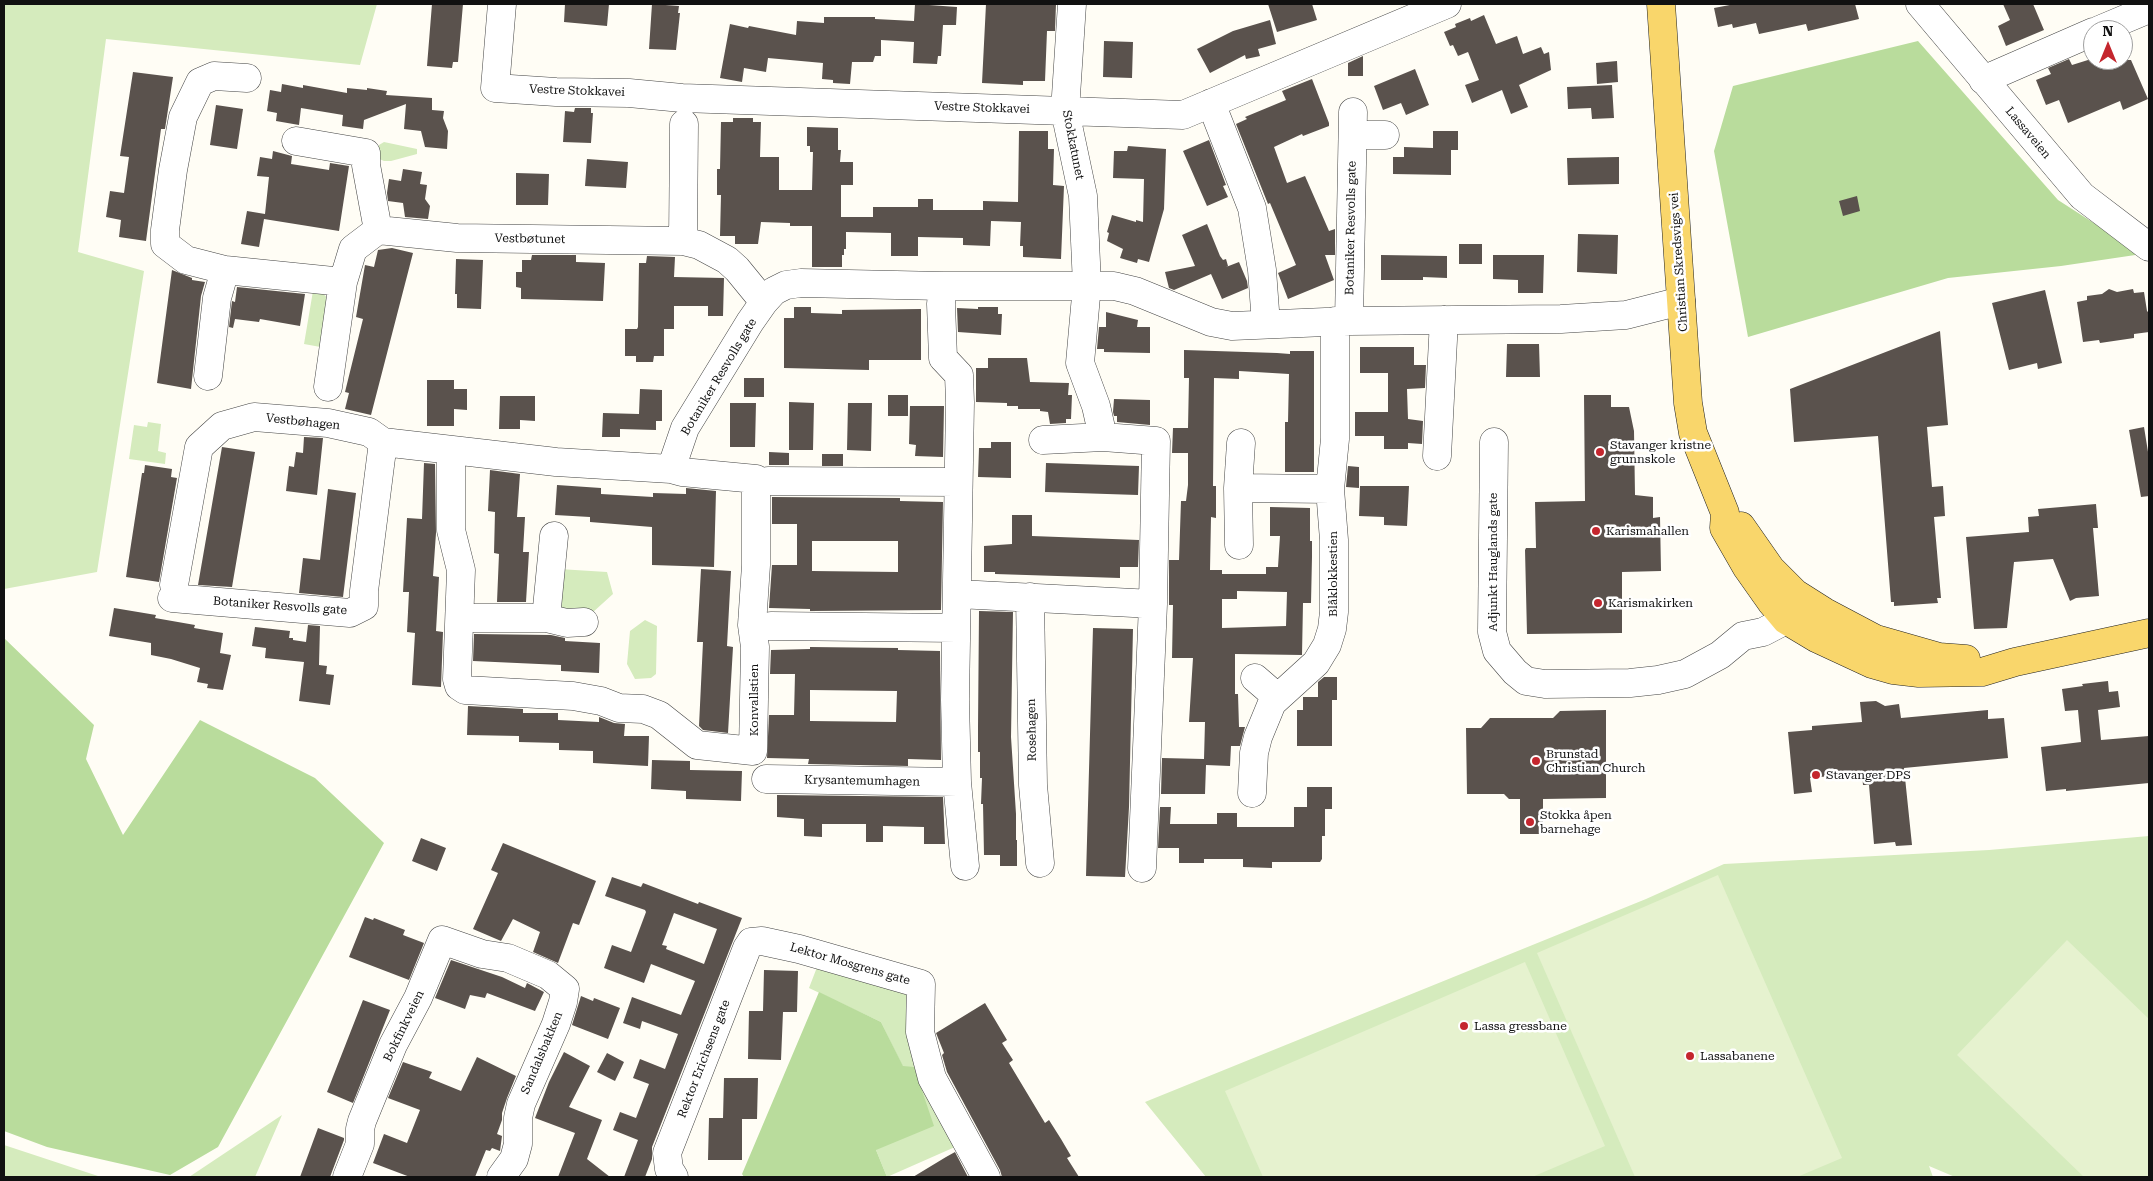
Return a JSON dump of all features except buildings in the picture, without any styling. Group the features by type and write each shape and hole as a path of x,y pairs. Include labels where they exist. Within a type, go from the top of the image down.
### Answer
{"main road":[{"name":"Christian Skredsvigs vei","path":"1661,4 1688,403 1693,433 1725,513 1724,528 1746,568 1784,605"},
{"path":"1784,605 1816,638 1872,664 1893,670 1940,674 1982,672 2015,662 2149,633"}],"street":[{"name":"Vestre Stokkavei","path":"502,4 494,88 556,92 629,93 682,98 1183,114 1447,4"},
{"name":"Stokkatunet","path":"1072,4 1064,111 1083,196 1087,286"},
{"name":"Lassaveien","path":"1920,4 2082,196 2149,247"},
{"path":"2122,20 2149,9 2147,4"},
{"path":"1983,80 2083,36"},
{"path":"247,78 214,76 200,82 183,118 165,230 165,244 186,260 225,270 343,282"},
{"path":"1211,103 1252,208 1262,270 1266,324"},
{"path":"683,241 684,124"},
{"name":"Botaniker Resvolls gate","path":"1342,321 1353,124 1385,135"},
{"path":"296,140 366,153 366,166 378,230 353,249 343,282 328,387"},
{"name":"Vestbøtunet","path":"378,230 457,238 683,241 699,245 727,260 737,269 764,302"},
{"path":"208,376 217,298 225,270"},
{"name":"Botaniker Resvolls gate","path":"671,469 689,422 764,302 774,291 801,283 943,286 1114,286 1135,291 1211,322 1232,326 1342,321 1561,319 1626,315 1684,332"},
{"path":"943,286 941,304 943,358 959,375 958,594 956,628 958,782 965,866"},
{"path":"1087,286 1080,363 1096,406 1102,437"},
{"path":"1437,456 1444,320"},
{"name":"Blåklokkestien","path":"1252,793 1252,763 1258,738 1272,703 1316,663 1328,645 1332,630 1334,612 1334,540 1330,489 1342,321"},
{"name":"Vestbøhagen","path":"173,592 198,453 222,426 254,417 328,423 369,432 383,442"},
{"path":"1043,440 1102,437 1156,441 1153,604 1142,868"},
{"path":"383,442 556,462 652,466 671,469"},
{"name":"Botaniker Resvolls gate","path":"173,592 350,613 364,606 364,591 383,442"},
{"name":"Adjunkt Hauglands gate","path":"1494,442 1492,632 1498,651 1515,672 1526,681 1545,684 1630,683 1658,680 1685,674 1720,655 1743,636 1747,625 1784,605"},
{"path":"1239,546 1238,488 1240,443"},
{"name":"Konvallstien","path":"451,450 451,530 461,570 456,679 459,686 465,690 573,696 619,708 643,709 659,715 696,745 753,751 755,647 752,625 756,565 756,479 682,472 671,469"},
{"path":"768,481 958,482"},
{"path":"1238,488 1330,489"},
{"path":"546,618 554,536"},
{"path":"958,594 1153,604"},
{"name":"Rosehagen","path":"1030,597 1033,785 1040,863"},
{"path":"460,618 546,618 567,623 584,622"},
{"path":"771,626 956,628"},
{"path":"1255,678 1277,697"},
{"name":"Krysantemumhagen","path":"766,779 958,782"},
{"name":"Bokfinkveien","path":"347,1177 360,1144 362,1121 393,1045 418,998 442,940 482,954 508,958"},
{"name":"Rektor Erichsens gate","path":"674,1177 669,1169 667,1154 733,982 751,942"},
{"name":"Lektor Mosgrens gate","path":"751,942 779,944 921,984 920,1032 932,1078 986,1177"},
{"name":"Sandalsbakken","path":"501,1177 514,1159 518,1144 518,1118 521,1104 556,1024 563,1002 564,989 548,975 508,958"}],"green space":[{"path":"4,4 377,4 360,65 106,39 78,252 144,271 97,572 4,589"},
{"path":"1918,41 2058,200 2142,254 2061,266 1948,278 1748,337 1714,151 1733,86"},
{"path":"384,142 417,149 417,154 384,161 377,158 379,145"},
{"path":"313,291 322,292 327,298 326,348 304,344"},
{"path":"148,422 161,424 158,451 166,453 165,464 129,459 134,425 147,427"},
{"path":"559,569 607,572 613,594 592,613 564,611 559,604"},
{"path":"645,620 657,626 656,674 651,678 635,679 627,664 630,631"},
{"path":"4,638 94,725 86,759 123,835 200,720 315,778 384,843 218,1147 170,1175 47,1147 4,1131"},
{"name":"Lassabanene","path":"2149,836 2149,1177 1955,1177 1929,1166 1933,1177 1206,1177 1145,1102 1646,899 1724,864 1989,850"},
{"name":"Lassabanene","path":"1718,875 1842,1158 1797,1177 1635,1177 1537,953"},
{"path":"2067,940 2149,1019 2149,1177 2084,1177 1957,1055"},
{"path":"819,962 904,986 913,1000 955,1147 887,1177 876,1150 903,1067 881,1022 809,988"},
{"name":"Lassa gressbane","path":"1525,962 1605,1146 1532,1177 1263,1177 1225,1091"},
{"path":"819,992 881,1022 903,1066 914,1067 934,1126 876,1150 887,1177 744,1177 742,1174"},
{"path":"282,1115 255,1177 189,1177"},
{"path":"4,1145 101,1177 4,1177"}],"place":[{"name":"Stavanger kristne grunnskole","path":"1600,452"},
{"name":"Karismahallen","path":"1596,531"},
{"name":"Karismakirken","path":"1598,603"},
{"name":"Brunstad Christian Church","path":"1536,761"},
{"name":"Stavanger DPS","path":"1816,775"},
{"name":"Stokka åpen barnehage","path":"1530,822"},
{"name":"Lassa gressbane","path":"1464,1026"},
{"name":"Lassabanene","path":"1690,1056"}]}
